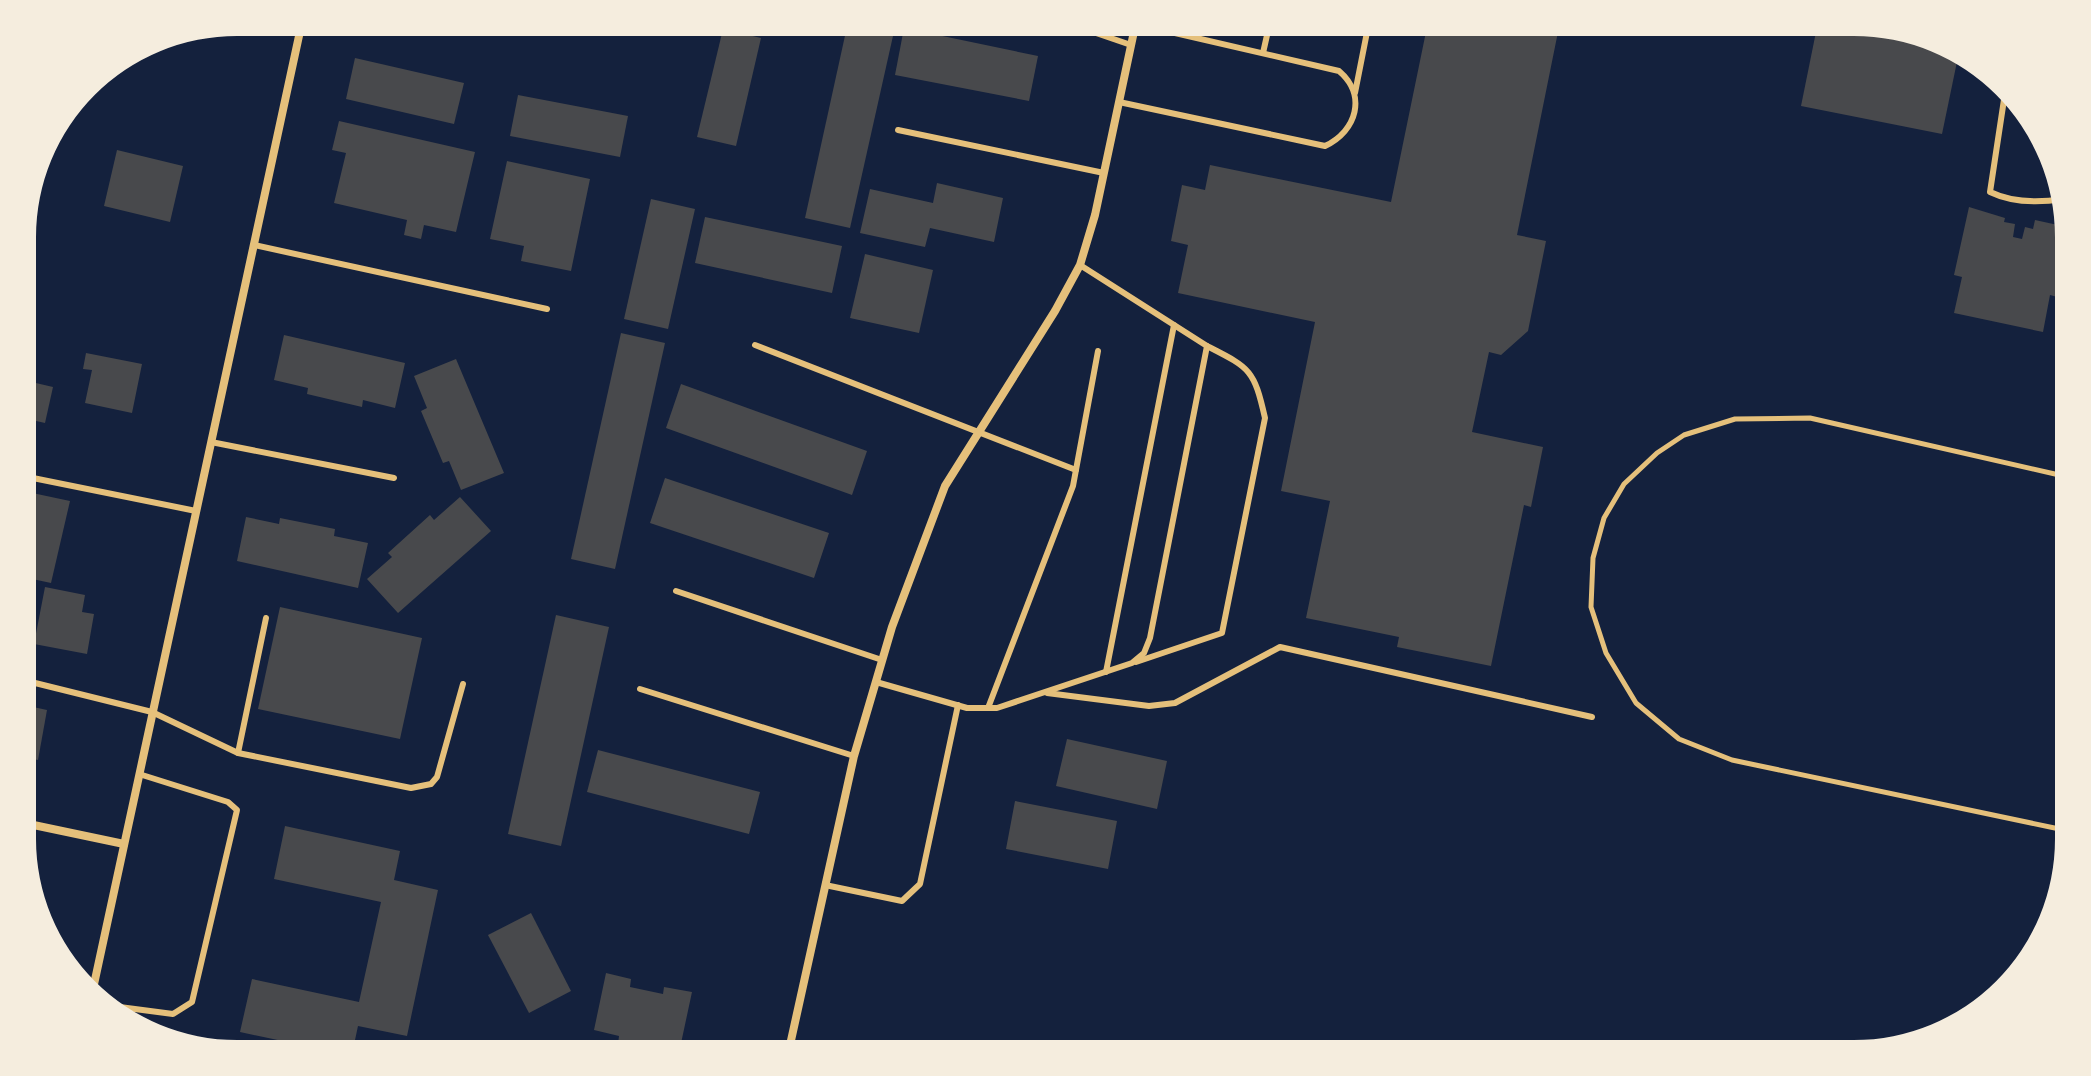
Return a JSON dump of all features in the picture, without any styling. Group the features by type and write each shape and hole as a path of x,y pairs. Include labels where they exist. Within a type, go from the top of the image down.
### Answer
{"street":[{"path":"95,981 299,36"},
{"path":"791,1040 854,756 882,660 945,486 1055,311 1080,265 1095,215 1133,36"},
{"path":"36,826 124,844"}],"lane":[{"path":"1105,36 1131,45"},
{"path":"1191,36 1339,71 1349,79 1355,93"},
{"path":"1263,53 1267,36"},
{"path":"1119,102 1325,146 1341,138 1350,124 1366,36"},
{"path":"2003,103 1990,192 2001,197 2039,203 2051,201"},
{"path":"898,130 1104,173"},
{"path":"254,245 547,309"},
{"path":"876,682 958,705 997,708 1222,633 1265,418 1260,393 1247,366 1207,346 1080,265"},
{"path":"1106,672 1174,325"},
{"path":"755,345 1076,470"},
{"path":"1132,663 1144,653 1150,638 1207,346"},
{"path":"988,708 1073,486 1098,351"},
{"path":"211,442 394,478"},
{"path":"36,479 196,511"},
{"path":"676,591 882,660"},
{"path":"238,753 266,618"},
{"path":"1044,693 1149,706 1175,703 1280,647 1592,717"},
{"path":"36,683 152,712 238,753 411,788 431,784 437,777 463,684"},
{"path":"640,689 854,756"},
{"path":"825,885 902,901 920,884 958,705"},
{"path":"129,1008 173,1014 192,1002 237,810 228,802 139,774"}],"path":[{"path":"2055,474 1810,418 1735,419 1684,435 1657,453 1624,484 1604,518 1593,558 1591,607 1606,653 1636,703 1679,739 1732,760 2055,828"}],"building":[{"path":"721,36 761,38 736,146 697,137"},
{"path":"845,36 893,36 850,228 805,218"},
{"path":"902,36 942,36 1038,56 1029,101 895,75"},
{"path":"1425,36 1557,36 1517,235 1546,241 1528,331 1501,355 1489,352 1472,432 1543,447 1531,507 1524,505 1491,666 1397,647 1399,637 1306,618 1330,501 1281,491 1315,322 1178,293 1188,245 1171,241 1182,185 1205,190 1210,165 1391,202"},
{"path":"1815,36 1880,38 1906,43 1931,51 1956,65 1942,134 1801,106"},
{"path":"355,58 464,83 454,124 346,99"},
{"path":"518,95 628,116 620,157 510,136"},
{"path":"339,121 475,152 456,232 424,225 421,239 404,235 407,220 334,203 346,153 332,150"},
{"path":"117,150 183,166 170,222 104,206"},
{"path":"507,161 590,179 571,271 521,261 524,246 490,239"},
{"path":"937,183 1003,198 994,242 930,228 925,247 860,233 870,189 933,203"},
{"path":"651,199 695,209 668,329 624,319"},
{"path":"1969,207 2015,224 2013,237 2022,239 2025,227 2033,229 2035,220 2054,224 2055,296 2050,295 2043,332 1954,313 1962,277 1954,275"},
{"path":"705,217 842,246 832,293 695,263"},
{"path":"865,254 933,270 919,333 850,318"},
{"path":"621,333 665,343 615,569 571,559"},
{"path":"284,335 405,363 395,408 363,400 362,407 307,394 308,388 274,380"},
{"path":"86,353 142,364 132,413 85,403 92,370 83,369"},
{"path":"456,359 504,473 461,490 449,461 443,463 421,411 427,408 414,376"},
{"path":"36,383 53,387 45,423 36,421"},
{"path":"681,384 867,451 852,495 666,428"},
{"path":"665,478 829,533 814,578 650,523"},
{"path":"36,494 70,501 51,583 36,580"},
{"path":"460,497 491,531 398,613 367,579 392,557 388,553 430,515 434,520"},
{"path":"246,517 279,524 280,518 335,529 334,536 368,543 358,588 237,561"},
{"path":"45,587 85,595 82,612 94,614 87,654 36,644"},
{"path":"280,607 422,638 400,739 258,709"},
{"path":"556,615 609,627 561,846 508,834"},
{"path":"36,708 47,710 36,760"},
{"path":"1067,739 1167,761 1157,809 1056,786"},
{"path":"598,750 760,792 749,834 587,792"},
{"path":"1015,801 1117,821 1108,869 1006,849"},
{"path":"285,826 400,851 394,880 438,890 407,1036 358,1026 355,1040 278,1040 240,1032 252,979 359,1002 381,902 274,879"},
{"path":"531,913 571,991 529,1013 488,935"},
{"path":"606,973 631,979 630,987 663,994 664,987 692,992 682,1040 618,1040 619,1036 594,1030"}]}
